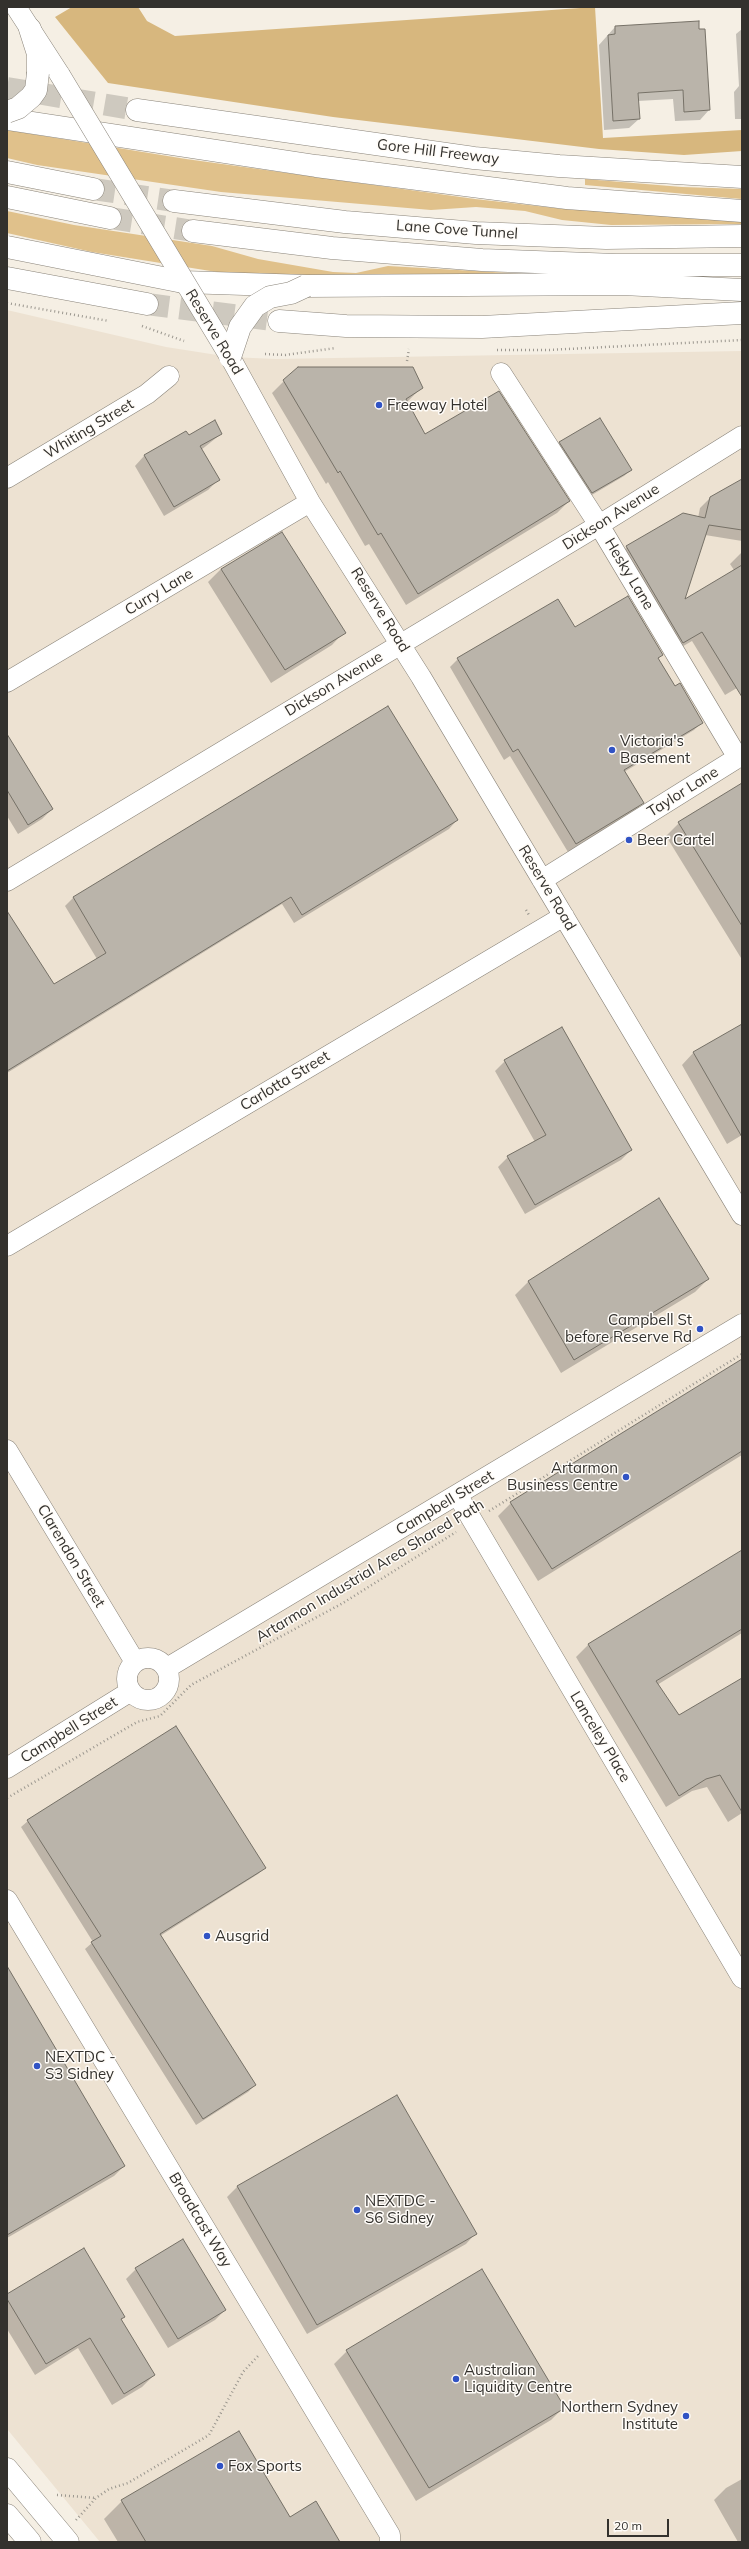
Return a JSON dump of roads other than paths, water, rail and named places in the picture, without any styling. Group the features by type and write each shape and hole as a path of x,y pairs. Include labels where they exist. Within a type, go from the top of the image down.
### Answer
{"main road":[{"path":"7,112 18,108 31,97 36,90 38,54 30,29"},
{"name":"Gore Hill Freeway","path":"137,110 474,158 566,167 742,177"},
{"path":"7,119 316,166 567,198 742,211"},
{"path":"7,172 93,189"},
{"path":"7,197 110,218"},
{"name":"Lane Cove Tunnel","path":"174,201 345,222 476,233 606,238 742,236"},
{"name":"Lane Cove Tunnel","path":"193,231 332,248 482,260 616,265 742,265"},
{"path":"7,247 183,282 306,286 623,284 742,290"},
{"path":"7,278 147,304"},
{"path":"230,357 240,326 254,306 270,297 291,293 306,286"},
{"path":"279,321 377,327 482,327 742,314"},
{"path":"7,2469 71,2532"},
{"path":"7,2515 30,2542"}],"street":[{"name":"Reserve Road","path":"16,7 95,132 183,282 230,357 310,502 401,644 742,1215"},
{"name":"Hesky Lane","path":"501,373 599,525 740,756"},
{"name":"Whiting Street","path":"7,478 147,394 168,376"},
{"name":"Dickson Avenue","path":"7,881 599,525 742,436"},
{"name":"Curry Lane","path":"7,682 310,502"},
{"name":"Taylor Lane","path":"542,880 740,756"},
{"name":"Carlotta Street","path":"7,1246 564,916"},
{"name":"Campbell Street","path":"167,1668 458,1496 742,1324"},
{"name":"Clarendon Street","path":"7,1450 135,1662"},
{"name":"Lanceley Place","path":"458,1496 742,1978"},
{"path":"149,1658 162,1662 167,1668 170,1682 167,1689 157,1699 142,1699 131,1691 127,1679 131,1666 135,1662 149,1658"},
{"name":"Campbell Street","path":"7,1768 131,1691"},
{"name":"Broadcast Way","path":"7,1900 390,2535 390,2542"}],"tunnel":[{"path":"7,88 137,110"},
{"path":"93,189 174,201"},
{"path":"110,218 193,231"},
{"path":"147,304 279,321"}],"place":[{"name":"Freeway Hotel","path":"379,405"},
{"name":"Victoria's Basement","path":"612,750"},
{"name":"Beer Cartel","path":"629,840"},
{"name":"Campbell St before Reserve Rd","path":"700,1329"},
{"name":"Artarmon Business Centre","path":"626,1477"},
{"name":"Ausgrid","path":"207,1936"},
{"name":"NEXTDC - S3 Sidney","path":"37,2066"},
{"name":"NEXTDC - S6 Sidney","path":"357,2210"},
{"name":"Australian Liquidity Centre","path":"456,2379"},
{"name":"Northern Sydney Institute","path":"686,2416"},
{"name":"Fox Sports","path":"220,2466"}]}
